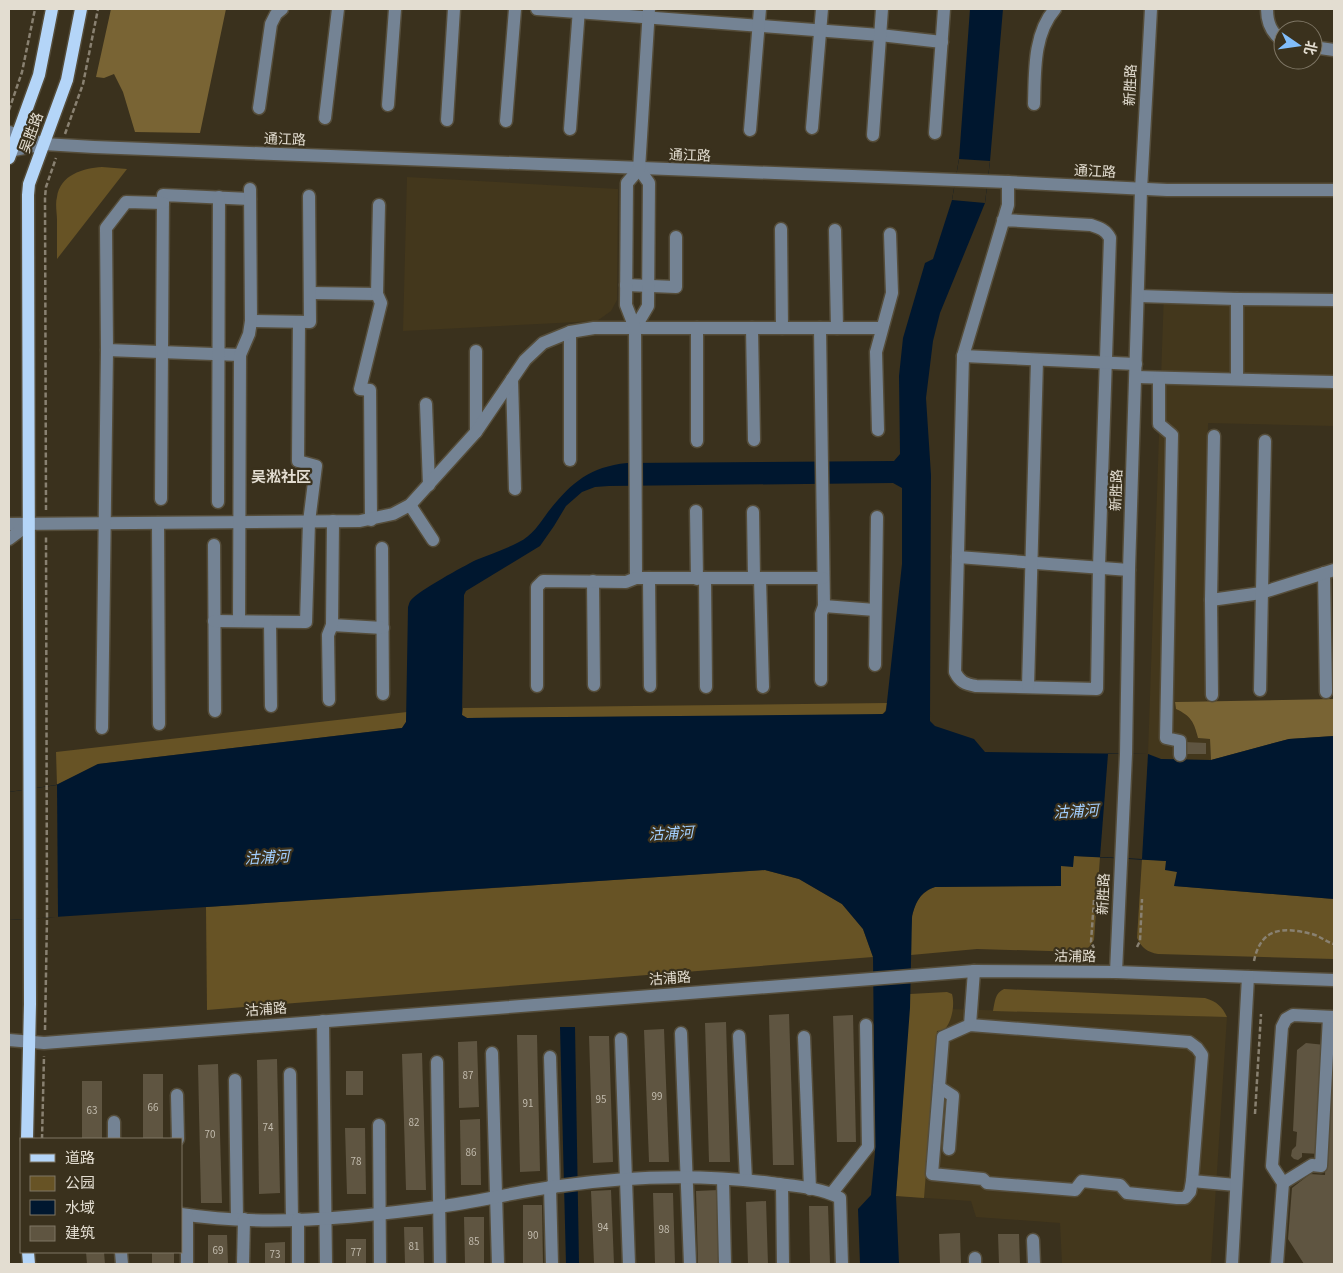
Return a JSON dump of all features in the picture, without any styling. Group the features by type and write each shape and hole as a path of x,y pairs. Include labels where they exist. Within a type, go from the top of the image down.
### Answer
{"main road":[{"name":"吴胜路","path":"10,154 13,134 39,75 52,9"},
{"name":"吴胜路","path":"27,1138 30,1042 28,195 29,184 67,80 81,9"}],"street":[{"path":"259,108 271,24 276,14 282,9"},
{"path":"325,118 338,9"},
{"path":"388,106 395,9"},
{"path":"447,120 454,9"},
{"path":"506,122 515,9"},
{"path":"537,9 648,14 758,27 880,35 942,42"},
{"path":"750,130 760,9"},
{"path":"812,128 822,9"},
{"path":"873,135 882,9"},
{"path":"935,133 944,9"},
{"path":"1034,104 1036,62 1040,42 1045,25 1055,9"},
{"name":"新胜路","path":"1116,972 1126,754 1129,570 1141,190 1151,9"},
{"path":"1267,9 1267,20 1273,31"},
{"path":"570,129 579,10"},
{"path":"635,328 648,306 649,184 639,169 648,14"},
{"name":"通江路","path":"13,134 44,144 60,146 1008,182 1141,190 1334,190"},
{"name":"通江路","path":"10,154 44,144"},
{"path":"639,169 627,182 626,305 635,328 636,490 650,686"},
{"path":"1003,220 1092,225 1100,227 1107,232 1110,238 1099,567 1097,689 976,686 965,684 955,672 963,356 1003,220 1008,205 1008,182"},
{"path":"161,500 163,195 219,197 250,194 251,321 249,334 240,355 239,621"},
{"path":"251,321 310,322 310,196"},
{"path":"218,502 219,197"},
{"path":"102,728 107,350 106,228 126,202 163,203"},
{"path":"371,520 370,390 360,389 381,303 377,294 379,205"},
{"path":"781,229 782,328"},
{"path":"835,230 837,328"},
{"path":"878,430 876,352 892,293 890,234"},
{"path":"626,285 676,287 676,237"},
{"path":"311,293 377,294"},
{"path":"1138,296 1334,300"},
{"path":"1237,380 1238,299"},
{"path":"214,621 306,622 309,522 316,466 298,460 299,322"},
{"path":"9,524 333,522 371,520 393,514 410,505 476,432 525,360 543,342 570,332 594,328 882,328"},
{"path":"697,328 697,441"},
{"path":"752,328 754,440"},
{"path":"820,328 824,606 821,614 821,680"},
{"path":"570,332 570,460"},
{"path":"107,350 240,355"},
{"path":"476,351 476,432"},
{"path":"963,356 1106,363 1159,378 1334,382"},
{"path":"1028,687 1037,360"},
{"path":"1159,378 1159,424 1172,435 1166,738 1180,741 1180,755"},
{"path":"512,379 515,489"},
{"path":"426,404 428,485"},
{"path":"1212,695 1211,600 1214,436"},
{"path":"1260,690 1265,441"},
{"path":"410,505 433,540"},
{"path":"696,511 706,687"},
{"path":"753,512 763,687"},
{"path":"874,665 877,517"},
{"path":"329,700 328,636 332,625 333,522"},
{"path":"158,523 159,724"},
{"path":"9,539 30,524"},
{"path":"214,545 215,711"},
{"path":"382,548 383,694"},
{"path":"958,557 1129,570"},
{"path":"1211,600 1261,593 1329,572 1326,692"},
{"path":"537,686 537,587 544,581 626,582 642,578 823,578"},
{"path":"593,581 594,684"},
{"path":"824,606 875,610"},
{"path":"270,622 271,706"},
{"path":"332,625 383,628"},
{"path":"970,1025 974,971"},
{"name":"沽浦路","path":"9,1040 55,1042 974,971 1116,972 1334,980"},
{"path":"1232,1264 1248,977"},
{"path":"1277,1264 1283,1183 1272,1166 1282,1027 1286,1018 1293,1015 1332,1017 1320,1166 1312,1165 1283,1183"},
{"path":"323,1021 326,1264"},
{"path":"832,1193 868,1147 866,1025"},
{"path":"970,1025 1189,1042 1197,1048 1202,1055 1190,1192 1185,1198 1177,1198 1127,1193 1120,1185 1082,1181 1074,1190 987,1183 982,1178 932,1174 943,1037 970,1025"},
{"path":"681,1034 690,1264"},
{"path":"738,1036 746,1180"},
{"path":"804,1037 810,1189"},
{"path":"622,1039 629,1264"},
{"path":"492,1053 498,1264"},
{"path":"550,1057 554,1187 552,1264"},
{"path":"437,1062 440,1264"},
{"path":"290,1074 298,1264"},
{"path":"235,1080 243,1264"},
{"path":"939,1087 953,1096 949,1150"},
{"path":"177,1095 178,1138"},
{"path":"114,1122 114,1138"},
{"path":"379,1125 380,1264"},
{"path":"187,1264 184,1214 240,1219 295,1220 325,1218 439,1207 583,1183 627,1179 686,1178 746,1180 832,1193 840,1198 842,1264"},
{"path":"723,1179 725,1264"},
{"path":"1192,1180 1236,1184"},
{"path":"782,1185 783,1264"},
{"path":"1033,1240 1034,1264"}],"path":[{"path":"9,110 22,72 35,9"},
{"path":"47,918 45,196 46,187 83,84 98,9"},
{"path":"1137,947 1140,941 1142,899"},
{"path":"1094,900 1091,942 1094,948"},
{"path":"1254,961 1261,940 1268,935 1284,930 1313,934 1326,942 1334,944"}],"shaded area":[{"path":"111,9 226,9 200,133 135,132 123,92 114,74 104,78 96,77"},
{"path":"407,177 618,189 617,300 611,311 597,321 403,331"},
{"path":"1164,291 1334,295 1334,426 1208,423 1206,701 1175,702 1176,709 1187,714 1194,725 1198,738 1210,739 1211,760 1161,759 1148,754"},
{"path":"1334,699 1334,736 1289,739 1211,760 1210,739 1198,738 1191,720 1176,709 1175,702"},
{"path":"910,1008 1227,1017 1211,1264 1062,1264 1060,1223 976,1217 971,1201 896,1196"}],"green space":[{"path":"102,167 127,169 57,259 56,203 59,189 74,174 87,169"},
{"path":"887,703 883,714 878,715 467,718 462,715 463,708"},
{"path":"407,712 406,722 402,728 98,764 57,785 56,752"},
{"path":"1074,856 1100,857 1094,940 1082,952 977,949 911,955 912,915 919,898 926,892 935,887 1061,886 1061,866"},
{"path":"1142,859 1167,861 1177,872 1175,886 1334,899 1334,959 1158,954 1148,951 1137,938"},
{"path":"765,870 799,879 842,904 863,929 873,957 207,1010 206,907"},
{"path":"1004,989 1205,998 1219,1005 1227,1017 993,1011 997,995"},
{"path":"947,992 952,994 953,1008 947,1027 944,1030 937,1031 924,1198 896,1196 910,994"}],"water":[{"name":"沽浦河","path":"970,9 1003,9 985,203 940,313 933,341 926,398 931,475 930,721 935,726 974,739 985,752 1148,754 1161,759 1211,760 1289,739 1334,736 1334,899 1174,886 1177,872 1165,870 1166,861 1074,856 1073,867 1061,866 1061,886 935,887 922,895 917,902 912,916 910,1008 896,1196 899,1264 860,1264 858,1209 871,1195 875,1152 873,957 863,929 842,904 799,879 765,870 9,920 9,792 56,785 98,764 402,728 406,722 408,607 410,601 422,591 476,560 524,539 573,485 591,473 602,468 627,463 894,461 900,454 899,376 903,338 925,263 933,259 952,200 959,159","holes":["893,483 902,488 902,564 886,711 883,714 467,718 462,715 464,595 466,591 540,546 566,506 582,492 595,487 609,486"]},
{"path":"560,1027 575,1027 579,1264 566,1264"}],"pier":[{"path":"959,159 990,161 985,203 952,200"},
{"path":"1108,754 1148,754 1142,859 1100,857"},
{"path":"57,785 58,917 9,920 9,792"}],"building":[{"path":"1185,742 1206,743 1206,754 1185,754"},
{"path":"789,1014 794,1165 773,1165 769,1015"},
{"path":"853,1015 856,1142 837,1142 833,1016"},
{"path":"726,1022 730,1162 709,1162 705,1023"},
{"path":"664,1029 669,1162 649,1162 644,1030"},
{"path":"1334,1032 1334,1264 1304,1264 1288,1239 1292,1188 1310,1174 1325,1175 1331,1035"},
{"path":"517,1035 537,1035 540,1171 520,1172"},
{"path":"589,1036 609,1036 613,1162 593,1163"},
{"path":"477,1041 479,1107 459,1108 458,1042"},
{"path":"1306,1043 1325,1045 1319,1154 1302,1153 1302,1157 1298,1160 1291,1156 1292,1150 1296,1146 1297,1132 1293,1131 1297,1050"},
{"path":"422,1053 426,1190 406,1190 402,1054"},
{"path":"277,1059 280,1193 259,1194 257,1060"},
{"path":"218,1064 222,1203 201,1203 198,1065"},
{"path":"346,1071 363,1071 363,1095 346,1095"},
{"path":"143,1074 163,1074 163,1138 143,1138"},
{"path":"82,1081 102,1081 102,1138 82,1138"},
{"path":"480,1119 481,1185 461,1185 460,1120"},
{"path":"345,1128 365,1128 366,1194 347,1194"},
{"path":"611,1190 614,1264 594,1264 591,1191"},
{"path":"719,1190 720,1264 698,1264 696,1191"},
{"path":"653,1193 673,1193 675,1264 655,1264"},
{"path":"766,1201 768,1264 748,1264 746,1202"},
{"path":"523,1205 542,1205 543,1264 523,1264"},
{"path":"809,1206 828,1206 830,1264 810,1264"},
{"path":"464,1217 484,1217 484,1264 465,1264"},
{"path":"404,1227 423,1227 424,1264 405,1264"},
{"path":"960,1233 961,1264 940,1264 939,1234"},
{"path":"998,1234 1019,1234 1020,1264 999,1264"},
{"path":"208,1235 227,1235 228,1264 208,1264"},
{"path":"346,1239 366,1239 366,1264 346,1264"},
{"path":"285,1242 285,1264 265,1264 265,1243"},
{"path":"86,1253 104,1253 105,1264 87,1264"},
{"path":"152,1253 174,1253 174,1264 152,1264"}],"district":[{"name":"吴淞社区","path":"281,477"}]}
